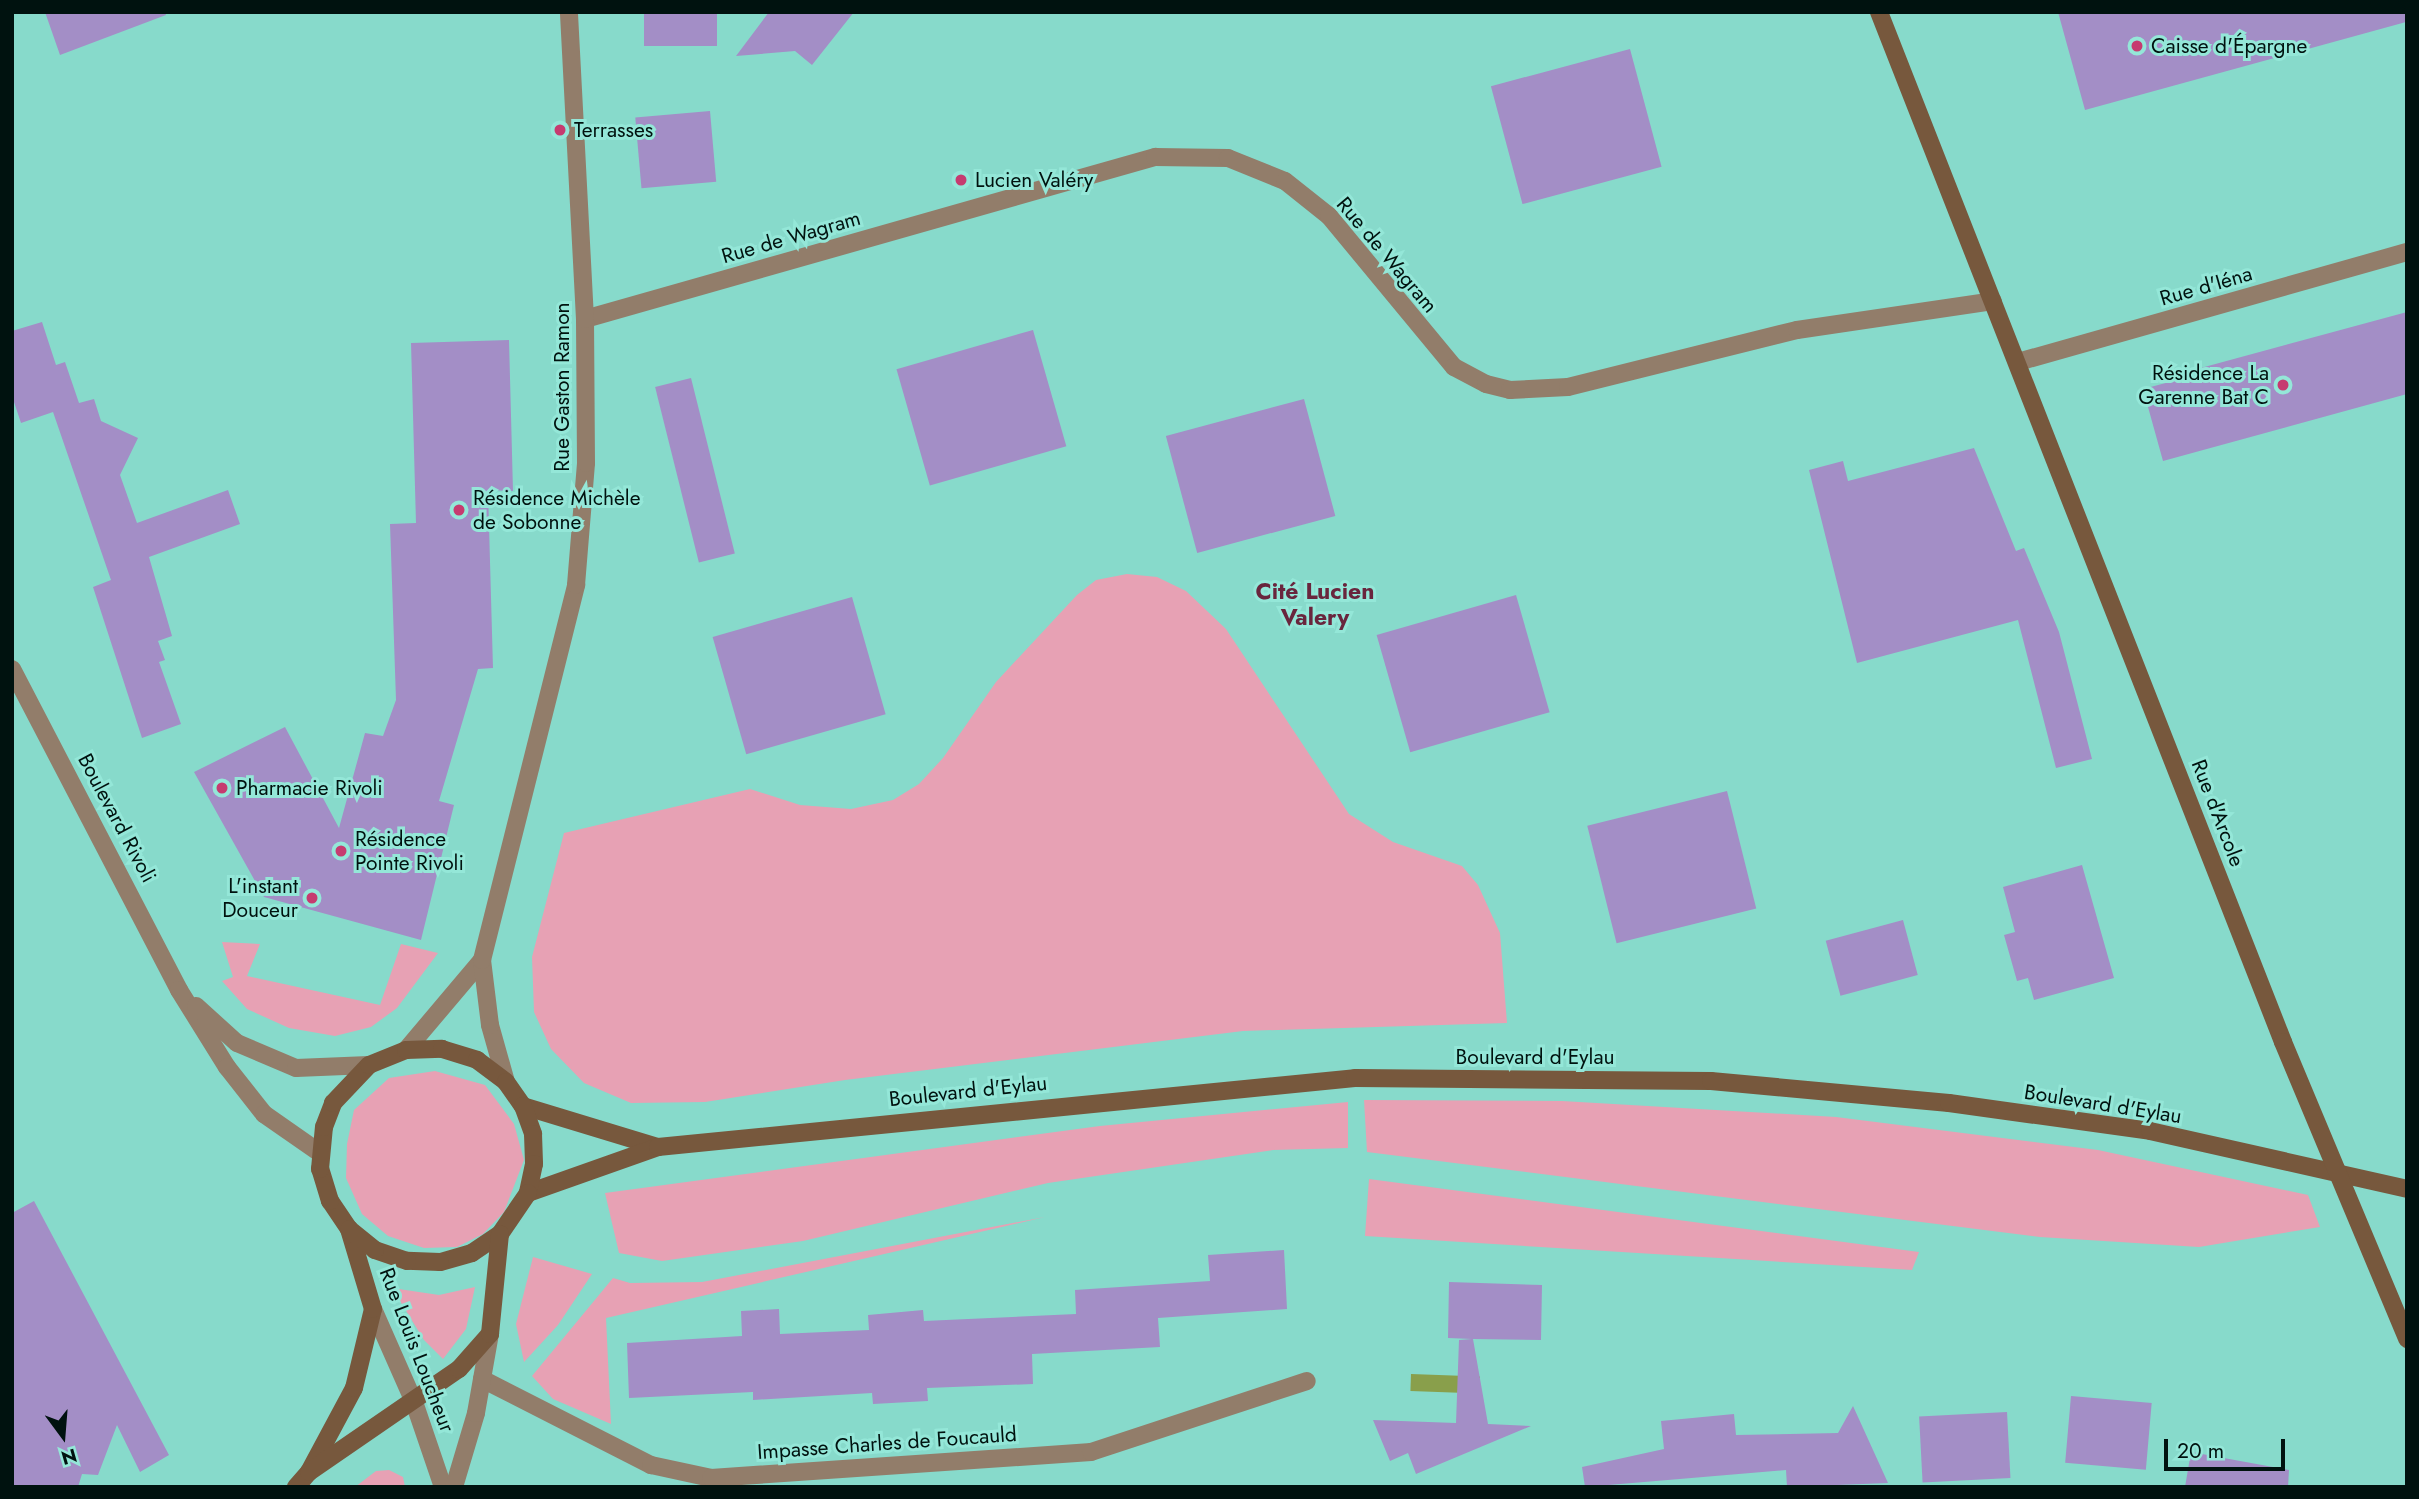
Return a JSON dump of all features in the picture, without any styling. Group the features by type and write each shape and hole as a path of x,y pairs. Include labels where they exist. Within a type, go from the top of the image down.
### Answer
{"main road":[{"name":"Rue d'Arcole","path":"1879,12 2283,1042 2407,1339"},
{"path":"442,1049 477,1060 506,1082 523,1106 533,1144 528,1193 500,1234 472,1253 440,1262 407,1261 375,1250 349,1229 330,1201 320,1153 334,1103 369,1065 406,1050 442,1049"},
{"name":"Boulevard d'Eylau","path":"528,1193 658,1147 1355,1078 1712,1081 1949,1103 2150,1131 2407,1189"},
{"name":"Boulevard d'Eylau","path":"523,1106 658,1147"},
{"name":"Rue Louis Loucheur","path":"349,1229 373,1309"},
{"name":"Rue Louis Loucheur","path":"490,1334 500,1234"},
{"path":"296,1487 309,1472 354,1388 373,1309"},
{"path":"309,1472 459,1369 490,1334"}],"street":[{"name":"Rue Gaston Ramon","path":"506,1082 490,1025 482,960 576,585 586,463 585,319 569,12"},
{"name":"Rue de Wagram","path":"585,319 1155,158 1228,158 1285,181 1329,216 1454,367 1486,384 1510,390 1568,387 1797,330 1993,301"},
{"name":"Rue d'Iéna","path":"2018,362 2407,252"},
{"name":"Boulevard Rivoli","path":"12,668 179,990 227,1067 264,1114 320,1153"},
{"name":"Rue Gaston Ramon","path":"406,1050 482,960"},
{"name":"Boulevard Rivoli","path":"179,990 237,1043 296,1068 369,1065"},
{"name":"Rue Louis Loucheur","path":"373,1309 414,1402 443,1487"},
{"name":"Rue Louis Loucheur","path":"454,1487 482,1378 490,1334"},
{"name":"Impasse Charles de Foucauld","path":"482,1378 651,1465 711,1478 1091,1452 1307,1381"}],"shaded area":[{"path":"1127,574 1157,577 1186,591 1226,629 1349,814 1393,842 1462,866 1478,885 1500,933 1507,1023 1243,1031 845,1080 705,1102 631,1103 584,1083 551,1049 534,1012 532,957 564,833 750,789 800,805 851,809 893,800 919,784 943,758 996,682 1077,595 1096,580"},
{"path":"222,942 260,944 247,976 380,1005 401,944 438,953 397,1008 371,1027 335,1036 289,1028 247,1009 222,981 233,977"},
{"path":"435,1071 485,1085 514,1124 524,1160 504,1212 483,1234 457,1247 424,1248 388,1236 362,1214 346,1178 347,1144 354,1110 389,1078"},
{"path":"1364,1100 1562,1101 1836,1117 2098,1150 2308,1195 2320,1227 2199,1247 2040,1237 1367,1152"},
{"path":"1348,1102 1348,1148 1273,1150 1048,1183 803,1241 662,1261 619,1253 605,1193 1100,1126"},
{"path":"1369,1179 1919,1252 1912,1270 1365,1236"},
{"path":"1045,1217 606,1318 611,1424 553,1399 532,1376 613,1278 630,1283 702,1282"},
{"path":"533,1257 592,1274 558,1325 524,1362 516,1324"},
{"path":"475,1287 466,1329 443,1359 424,1340 392,1288 439,1295"},
{"path":"1411,1374 1480,1376 1479,1393 1410,1391"},
{"path":"389,1470 403,1477 405,1487 355,1487 376,1471"}],"building":[{"path":"45,12 165,12 166,15 60,55"},
{"path":"644,12 717,12 717,46 644,46"},
{"path":"769,12 854,12 812,65 795,51 736,56"},
{"path":"2058,12 2405,12 2406,22 2085,110"},
{"path":"1630,49 1662,167 1522,204 1491,86"},
{"path":"710,111 716,182 641,188 635,118"},
{"name":"Résidence La Garenne Bat C","path":"2407,312 2407,394 2163,461 2143,389 2177,380 2175,375"},
{"path":"42,322 56,365 65,362 79,403 94,399 101,421 138,438 120,475 137,523 228,490 240,524 149,557 172,636 158,641 165,660 159,662 181,724 142,738 93,587 111,580 53,412 21,423 12,396 12,331"},
{"path":"1033,330 1066,446 930,485 897,369"},
{"path":"509,340 513,491 488,490 493,668 478,669 439,801 454,805 421,940 264,897 194,772 285,727 339,828 365,733 383,736 396,700 390,524 416,523 411,343"},
{"path":"691,378 735,554 699,563 655,387"},
{"path":"1304,399 1335,516 1197,553 1166,436"},
{"path":"1974,448 2016,551 2024,548 2059,632 2092,759 2056,768 2018,620 1857,663 1809,470 1843,461 1848,481"},
{"path":"1516,595 1550,712 1410,752 1377,635"},
{"path":"852,597 886,714 746,754 713,637"},
{"path":"1727,791 1756,908 1617,943 1587,826"},
{"path":"2082,865 2114,978 2034,1000 2028,978 2017,981 2004,935 2015,932 2003,887"},
{"path":"1903,920 1918,975 1840,996 1826,941"},
{"path":"34,1201 169,1455 140,1472 117,1425 98,1475 82,1474 78,1487 12,1487 12,1213"},
{"path":"1284,1250 1287,1309 1158,1318 1160,1347 1032,1354 1033,1384 927,1388 928,1401 873,1404 872,1393 753,1400 753,1392 629,1398 627,1343 742,1336 741,1311 779,1309 780,1334 869,1330 868,1315 923,1310 924,1321 1076,1314 1075,1290 1210,1281 1208,1255"},
{"path":"1449,1282 1542,1285 1541,1340 1473,1339 1488,1424 1531,1426 1416,1474 1408,1453 1390,1461 1373,1420 1456,1423 1459,1340 1472,1339 1448,1338"},
{"path":"2071,1396 2152,1403 2146,1470 2065,1463"},
{"path":"1853,1406 1888,1483 1787,1487 1786,1470 1585,1487 1582,1467 1664,1449 1661,1421 1734,1414 1736,1435 1838,1433"},
{"path":"2007,1412 2010,1478 1923,1483 1919,1417"},
{"path":"2191,1452 2289,1470 2288,1487 2185,1487"}],"place":[{"name":"Caisse d'Épargne","path":"2137,46"},
{"name":"Terrasses","path":"560,130"},
{"name":"Lucien Valéry","path":"961,180"},
{"name":"Résidence La Garenne Bat C","path":"2283,385"},
{"name":"Résidence Michèle de Sobonne","path":"459,510"},
{"name":"Pharmacie Rivoli","path":"222,788"},
{"name":"Résidence Pointe Rivoli","path":"341,851"},
{"name":"L'instant Douceur","path":"312,898"}],"district":[{"name":"Cité Lucien Valery","path":"1315,604"}]}
